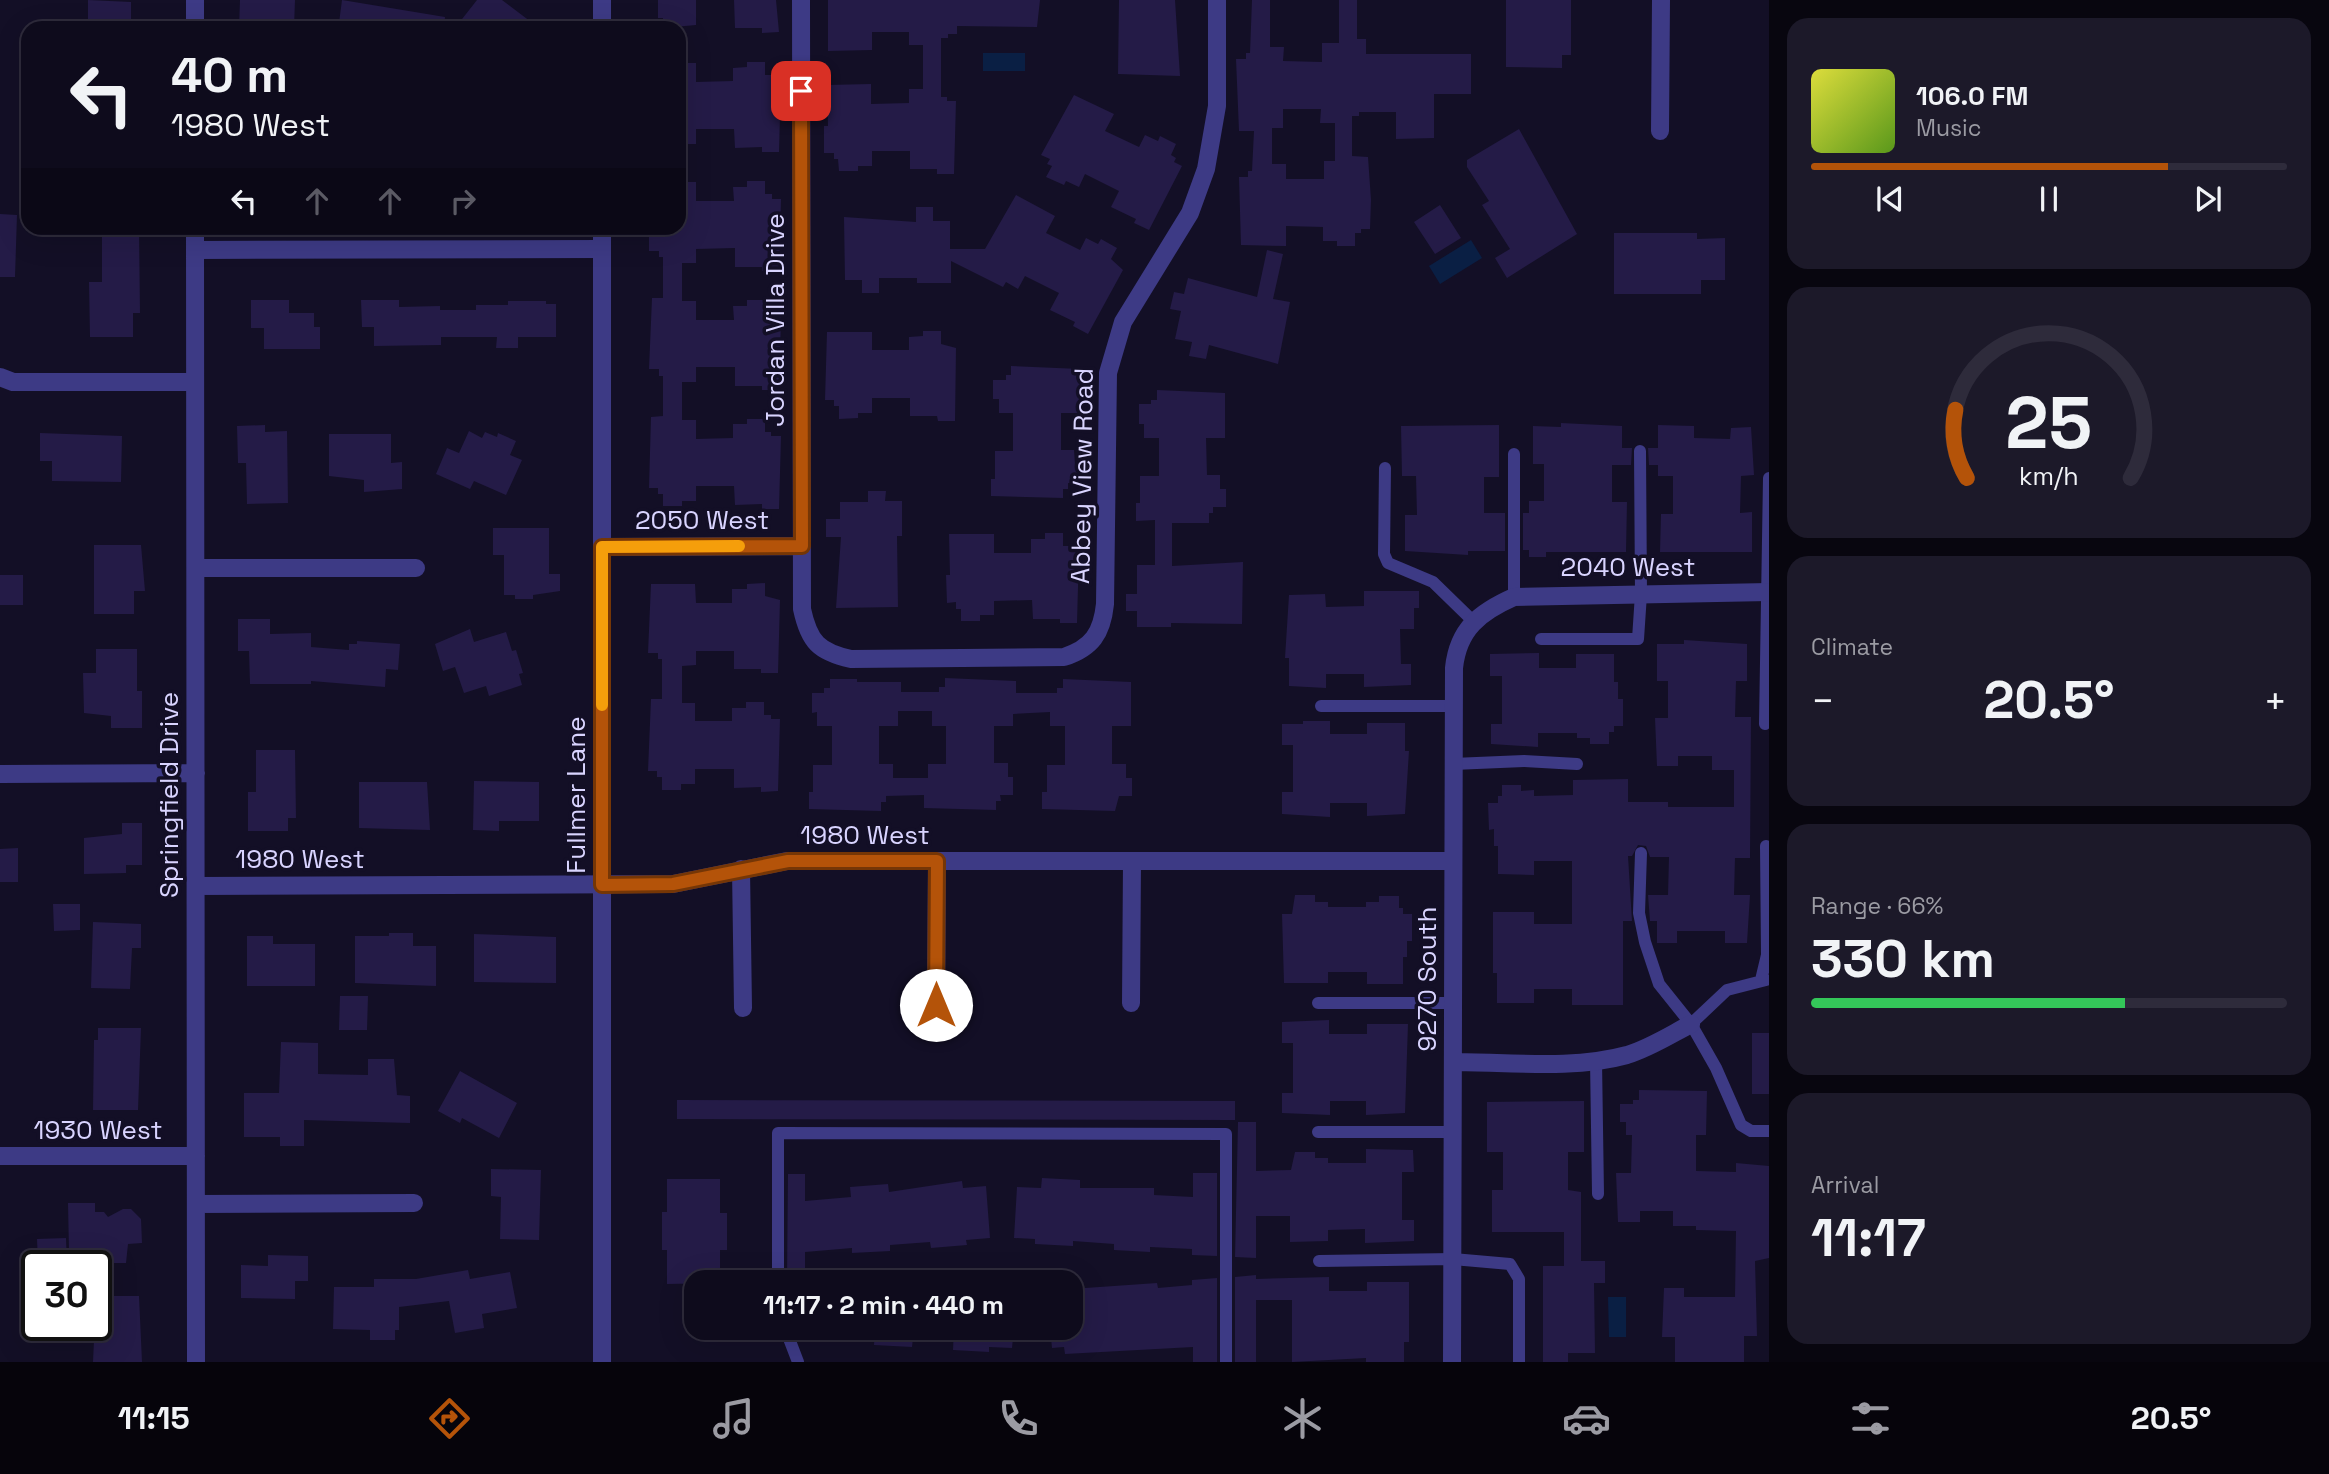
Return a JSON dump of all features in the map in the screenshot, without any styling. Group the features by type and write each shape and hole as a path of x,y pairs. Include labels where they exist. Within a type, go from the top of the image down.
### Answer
{"street":[{"path":"195,0 195,21"},
{"path":"602,0 602,21"},
{"name":"Jordan Villa Drive","path":"801,0 802,609 810,638"},
{"name":"Abbey View Road","path":"810,638 828,652 851,659 1064,657 1091,644 1100,632 1105,604 1108,373 1123,322 1191,214 1206,170 1217,106 1217,0"},
{"path":"1660,131 1661,0"},
{"name":"Springfield Drive","path":"195,235 196,1362"},
{"name":"Fullmer Lane","path":"602,235 602,1362"},
{"path":"195,250 602,249"},
{"path":"0,377 13,382 195,382"},
{"name":"2050 West","path":"602,547 802,546"},
{"path":"196,568 415,568"},
{"name":"2040 West","path":"1489,608 1514,597 1768,592"},
{"name":"9270 South","path":"1452,1362 1453,706 1456,652 1473,621 1489,608"},
{"path":"0,774 196,773"},
{"name":"1980 West","path":"196,886 673,884 788,861 1453,861"},
{"path":"936,1005 937,861"},
{"path":"1131,1003 1132,861"},
{"path":"741,869 743,1008"},
{"path":"1453,1062 1596,1060 1639,1051 1691,1024"},
{"name":"1930 West","path":"0,1156 196,1156"},
{"path":"196,1204 414,1203"}],"lane":[{"path":"1541,639 1637,639 1641,594 1640,451"},
{"path":"1514,454 1514,597"},
{"path":"1385,468 1384,554 1388,563 1433,582 1473,621"},
{"path":"1765,724 1769,478"},
{"path":"1321,706 1453,706"},
{"path":"1453,764 1577,764"},
{"path":"1691,1024 1727,990 1765,980 1766,846"},
{"path":"1641,853 1639,913 1645,943 1660,984 1691,1024 1716,1068 1741,1125 1751,1131 1769,1131"},
{"path":"1318,1003 1453,1003"},
{"path":"1596,1060 1598,1194"},
{"path":"1318,1132 1453,1132"},
{"path":"778,1270 778,1133 1226,1134 1226,1362"},
{"path":"1319,1261 1453,1259 1510,1264 1519,1279 1519,1362"},
{"path":"790,1340 798,1362"}],"water":[{"path":"983,53 1025,53 1025,71 983,71"},
{"path":"1471,240 1482,258 1440,284 1429,266"},
{"path":"1608,1297 1626,1297 1626,1337 1609,1337"}],"building":[{"path":"88,0 131,2 131,21 88,21"},
{"path":"240,0 295,0 294,21 239,21"},
{"path":"342,0 445,17 445,21 339,21"},
{"path":"477,0 502,0 530,21 460,21"},
{"path":"658,0 696,0 696,25 686,26 686,21 663,21 663,18 658,18"},
{"path":"734,0 776,0 779,32 762,33 762,28 735,28"},
{"path":"828,0 1040,0 1037,27 957,26 957,34 948,34 948,38 941,38 941,97 947,97 947,101 956,101 954,174 937,174 937,169 910,169 910,151 872,151 872,166 858,166 858,171 839,171 838,159 834,159 834,153 824,153 824,126 828,126 827,85 871,84 871,104 909,103 909,89 923,89 923,45 909,45 909,32 872,32 872,50 828,51"},
{"path":"1119,0 1175,0 1180,76 1118,74"},
{"path":"1252,0 1270,0 1270,47 1284,47 1283,61 1322,62 1322,43 1339,43 1339,0 1357,0 1357,39 1366,39 1366,54 1471,54 1471,94 1434,94 1434,138 1396,139 1396,112 1359,112 1359,116 1352,116 1352,156 1368,157 1371,200 1370,229 1361,229 1361,233 1355,233 1355,246 1337,246 1337,241 1323,241 1323,227 1286,226 1286,246 1241,245 1239,177 1248,177 1248,171 1252,171 1254,131 1239,131 1236,59 1246,59 1246,53 1250,53","holes":["1283,109 1321,109 1320,123 1335,123 1335,161 1324,161 1324,179 1286,179 1286,164 1272,164 1272,128 1283,128"]},
{"path":"1506,0 1571,0 1571,55 1562,55 1562,68 1506,67"},
{"path":"747,62 765,62 765,75 771,75 771,79 781,79 779,152 762,152 762,147 735,148 734,129 696,129 696,144 686,144 686,63 696,63 696,82 733,81 733,68 747,67"},
{"path":"1074,95 1114,114 1105,131 1139,147 1145,135 1158,141 1160,136 1176,144 1171,155 1176,158 1174,162 1182,166 1149,230 1134,223 1136,219 1111,207 1119,191 1085,174 1079,187 1066,181 1064,185 1046,177 1052,166 1047,164 1050,159 1041,155"},
{"path":"1519,129 1577,234 1507,278 1495,258 1510,249 1482,205 1489,201 1467,167 1467,160"},
{"path":"747,181 765,181 765,194 772,194 772,199 781,199 779,271 762,271 762,267 735,267 735,248 696,249 696,263 682,263 682,301 696,301 696,320 734,320 733,306 747,306 747,300 765,300 765,313 772,313 772,317 781,317 779,390 762,390 762,386 735,386 735,367 696,367 696,382 682,382 682,420 696,420 696,439 733,438 733,424 747,424 747,419 765,419 765,432 771,432 771,436 781,436 779,509 762,509 762,504 735,505 734,486 696,486 696,501 682,501 682,506 663,506 663,494 658,494 658,488 649,488 651,417 663,416 663,376 659,376 659,369 649,369 652,298 663,298 663,257 659,257 659,251 649,251 649,235 686,235 686,182 696,182 696,201 734,201 733,187 747,187"},
{"path":"1016,195 1055,216 1046,233 1080,250 1086,238 1098,244 1101,239 1117,248 1111,259 1123,270 1088,334 1073,326 1075,322 1050,310 1059,293 1025,276 1018,289 1006,282 1003,287 951,261 951,283 917,283 917,278 879,278 879,293 862,293 862,280 845,280 844,217 916,222 916,207 933,207 933,221 950,221 950,249 985,249"},
{"path":"1440,205 1461,238 1435,254 1414,222"},
{"path":"0,214 17,215 15,277 0,277"},
{"path":"1614,233 1697,233 1697,239 1725,238 1725,280 1701,280 1701,294 1614,294"},
{"path":"102,235 139,235 140,313 133,313 133,337 90,337 89,282 102,282"},
{"path":"1267,250 1283,254 1273,299 1290,302 1278,364 1209,345 1206,359 1189,356 1192,342 1175,339 1181,311 1170,309 1174,292 1184,294 1188,278 1257,297"},
{"path":"251,300 289,300 289,313 314,313 314,327 320,327 320,349 264,349 264,328 251,328"},
{"path":"361,300 399,300 399,307 440,306 440,310 476,310 476,305 508,305 508,301 546,301 546,304 556,304 556,337 518,337 518,348 496,348 497,337 441,337 441,345 374,346 374,327 362,327"},
{"path":"923,331 941,331 941,344 956,348 955,421 938,421 937,416 910,416 910,398 872,398 872,413 858,413 858,418 839,419 839,406 834,406 834,400 825,400 827,332 872,332 872,350 909,350 909,337 923,336"},
{"path":"1011,366 1080,369 1080,413 1061,413 1061,450 1074,450 1075,465 1080,465 1080,483 1068,483 1068,489 1063,489 1063,498 991,496 991,479 995,479 995,451 1013,451 1013,413 999,413 999,399 993,399 993,380 1006,380 1006,375 1011,375"},
{"path":"1157,390 1225,393 1225,438 1206,438 1207,475 1220,475 1220,489 1226,489 1226,507 1213,507 1213,513 1209,513 1209,523 1172,523 1172,566 1243,562 1242,624 1171,623 1171,627 1137,627 1137,611 1126,611 1126,594 1137,594 1137,565 1155,565 1155,520 1136,521 1136,503 1140,503 1140,476 1159,476 1159,438 1144,438 1144,424 1139,424 1139,404 1151,404 1151,400 1157,400"},
{"path":"1561,423 1622,426 1622,448 1632,448 1631,465 1612,465 1612,502 1627,502 1626,552 1546,552 1546,557 1529,557 1529,550 1523,550 1523,513 1529,513 1529,501 1544,501 1544,464 1533,464 1533,426 1561,427"},
{"path":"265,425 265,432 287,431 288,503 247,504 246,463 238,463 237,426"},
{"path":"1499,425 1499,477 1484,477 1484,513 1505,513 1505,551 1468,551 1468,555 1405,551 1405,515 1417,515 1416,476 1402,476 1401,426"},
{"path":"1658,425 1694,426 1694,438 1730,439 1731,428 1751,427 1754,475 1741,476 1740,513 1752,512 1752,552 1660,552 1661,514 1673,514 1673,476 1658,476 1658,465 1649,465 1648,448 1658,448"},
{"path":"469,431 482,438 485,432 497,437 498,433 516,441 510,455 522,460 506,495 474,481 470,489 436,474 447,448 459,453"},
{"path":"40,433 122,436 121,482 52,481 52,461 40,461"},
{"path":"329,434 391,434 391,463 402,462 402,489 364,492 364,480 329,476"},
{"path":"868,491 886,491 885,501 902,501 902,536 897,536 898,607 836,608 841,537 826,537 826,519 840,519 840,502 868,502"},
{"path":"493,528 549,528 549,574 560,574 560,591 533,595 533,599 515,599 515,595 504,595 504,555 493,555"},
{"path":"1045,533 1063,533 1063,546 1069,546 1069,550 1079,550 1077,623 1060,623 1060,619 1033,619 1032,600 994,601 994,615 980,615 980,621 961,621 961,609 956,609 956,602 947,603 946,575 950,575 949,534 994,534 994,553 1031,553 1031,539 1045,539"},
{"path":"94,545 141,545 145,591 134,591 134,614 94,614"},
{"path":"0,575 23,575 23,605 0,605"},
{"path":"765,583 765,596 780,600 778,673 761,673 761,669 734,669 734,651 696,651 696,665 682,666 682,703 695,703 695,721 732,721 732,708 746,708 746,702 764,702 764,715 771,715 771,719 780,719 778,791 761,792 761,787 734,788 734,769 695,769 695,784 681,784 681,790 662,790 662,777 657,777 657,771 648,771 651,699 662,699 662,659 658,659 658,653 648,653 651,584 695,584 696,603 732,603 732,589 747,589 747,584"},
{"path":"1364,591 1419,591 1419,608 1414,608 1414,629 1400,629 1401,664 1411,664 1411,685 1364,687 1364,674 1326,674 1326,688 1289,686 1289,658 1285,658 1289,595 1325,594 1326,607 1364,606"},
{"path":"238,619 270,619 270,634 311,633 311,647 349,650 349,644 357,644 357,641 400,644 398,670 386,669 385,687 311,681 311,684 250,684 249,651 238,651"},
{"path":"470,629 474,642 506,632 512,651 516,650 523,673 519,674 522,685 489,696 486,686 464,693 455,667 443,671 435,644"},
{"path":"1684,640 1747,644 1747,681 1736,681 1735,717 1751,717 1750,858 1735,858 1734,895 1750,895 1747,943 1725,943 1725,931 1677,931 1677,943 1657,943 1657,921 1650,921 1648,895 1668,895 1669,857 1650,857 1646,846 1638,845 1632,856 1628,856 1632,921 1623,921 1623,1005 1572,1005 1572,989 1534,989 1534,1003 1497,1003 1497,973 1493,973 1493,912 1534,912 1534,924 1572,924 1572,861 1534,861 1534,875 1498,874 1498,846 1494,846 1494,829 1489,830 1488,803 1498,803 1498,796 1502,796 1502,785 1521,785 1521,791 1534,790 1534,796 1573,795 1573,780 1628,779 1628,802 1668,802 1668,807 1734,807 1734,770 1712,770 1712,756 1678,756 1678,766 1657,766 1655,718 1668,718 1668,681 1657,681 1657,644 1684,644"},
{"path":"96,649 137,649 137,691 142,691 142,728 111,728 111,716 84,713 83,673 96,673"},
{"path":"1539,653 1539,668 1576,668 1576,654 1614,654 1614,682 1618,682 1618,699 1623,699 1623,726 1614,726 1614,732 1609,732 1609,744 1590,744 1590,738 1577,738 1577,733 1538,733 1538,747 1491,744 1491,724 1502,724 1502,676 1490,676 1490,654"},
{"path":"945,678 1016,681 1016,693 1057,693 1057,688 1063,688 1063,679 1131,682 1131,726 1112,726 1112,764 1126,764 1126,778 1132,778 1132,796 1119,796 1115,811 1042,809 1042,792 1047,792 1047,765 1065,765 1065,726 1050,726 1050,712 1013,714 1013,726 994,726 994,763 1008,763 1008,777 1013,777 1013,795 1000,795 1001,801 996,801 996,810 924,808 924,795 886,796 886,802 881,802 881,811 809,809 809,792 813,792 813,765 832,765 832,726 817,726 817,712 812,713 812,693 824,693 824,688 830,688 830,679 901,682 901,692 939,692 939,687 945,687","holes":["898,711 932,711 932,726 946,726 946,764 928,764 928,778 893,778 893,764 879,764 879,726 898,726"]},
{"path":"1303,721 1330,721 1330,734 1367,734 1367,723 1405,723 1405,751 1409,751 1405,814 1367,816 1367,803 1330,803 1330,817 1282,814 1282,792 1293,792 1293,745 1282,745 1282,724 1303,724"},
{"path":"256,750 295,750 296,818 288,818 288,831 248,831 248,792 256,792"},
{"path":"474,781 539,782 539,821 499,821 499,831 473,830"},
{"path":"359,782 427,782 430,830 359,828"},
{"path":"122,823 142,823 142,865 126,865 126,873 84,874 84,838 122,834"},
{"path":"18,848 18,882 0,882 0,849"},
{"path":"1295,895 1315,895 1315,902 1328,902 1328,907 1366,907 1366,902 1379,902 1379,896 1399,896 1399,908 1403,908 1403,914 1412,914 1412,941 1407,941 1407,957 1403,957 1403,984 1367,984 1367,972 1328,972 1328,983 1284,983 1282,914 1292,914"},
{"path":"53,904 80,904 80,930 54,931"},
{"path":"93,922 141,924 141,948 132,948 130,989 91,988"},
{"path":"389,933 413,933 413,946 436,946 436,986 355,983 355,936 389,936"},
{"path":"474,934 556,937 556,983 474,982"},
{"path":"247,936 273,936 273,944 315,944 315,986 247,986"},
{"path":"340,996 368,996 367,1030 339,1030"},
{"path":"1329,1020 1329,1034 1367,1034 1367,1024 1408,1024 1405,1113 1366,1115 1366,1101 1330,1101 1330,1115 1282,1113 1282,1093 1293,1093 1293,1043 1282,1043 1282,1022"},
{"path":"98,1028 141,1028 138,1110 93,1110 94,1040 98,1040"},
{"path":"1752,1033 1769,1033 1769,1094 1752,1094"},
{"path":"281,1042 318,1043 318,1074 368,1075 368,1059 394,1059 397,1095 410,1096 410,1123 304,1120 304,1146 280,1146 280,1137 244,1137 244,1093 279,1093"},
{"path":"460,1071 517,1103 499,1138 462,1118 460,1123 438,1111"},
{"path":"1639,1090 1707,1091 1706,1135 1696,1135 1696,1171 1736,1172 1736,1163 1769,1166 1769,1258 1755,1261 1757,1336 1744,1336 1744,1362 1675,1362 1675,1337 1662,1337 1664,1288 1684,1288 1684,1297 1735,1297 1736,1231 1696,1230 1696,1226 1673,1226 1673,1211 1640,1211 1640,1222 1618,1222 1616,1173 1631,1173 1632,1135 1626,1135 1626,1122 1620,1122 1620,1104 1633,1104 1633,1100 1639,1100"},
{"path":"677,1100 1235,1101 1235,1120 677,1119"},
{"path":"1584,1101 1584,1152 1568,1152 1568,1190 1581,1192 1581,1261 1605,1261 1605,1283 1594,1283 1595,1353 1568,1353 1568,1362 1543,1362 1543,1266 1564,1266 1564,1232 1492,1232 1492,1190 1503,1190 1503,1152 1487,1152 1487,1102"},
{"path":"1238,1122 1256,1122 1256,1171 1291,1170 1295,1152 1315,1152 1315,1158 1328,1158 1328,1163 1366,1163 1366,1149 1413,1150 1414,1172 1402,1172 1402,1220 1414,1220 1414,1241 1365,1243 1365,1229 1328,1230 1328,1241 1290,1242 1290,1216 1256,1216 1256,1258 1235,1257"},
{"path":"491,1169 541,1170 539,1240 500,1239 501,1197 491,1196"},
{"path":"1193,1173 1217,1173 1217,1256 1192,1255 1192,1249 1150,1247 1150,1252 1114,1250 1114,1244 1073,1241 1073,1246 1035,1244 1035,1239 1014,1238 1017,1187 1041,1188 1042,1178 1080,1180 1080,1188 1154,1188 1154,1195 1193,1197"},
{"path":"788,1174 805,1174 805,1201 851,1197 850,1187 888,1184 889,1192 962,1181 963,1188 986,1186 990,1238 966,1240 967,1245 931,1248 930,1242 890,1245 890,1251 852,1253 852,1248 805,1252 805,1270 787,1270"},
{"path":"667,1179 720,1179 720,1213 727,1213 727,1250 720,1250 720,1270 684,1270 684,1284 667,1284 667,1250 662,1250 662,1212 667,1212"},
{"path":"68,1203 95,1203 95,1212 104,1212 108,1217 123,1209 131,1209 141,1219 142,1243 128,1244 126,1263 112,1263 112,1250 69,1250"},
{"path":"66,1238 66,1250 37,1250 37,1239"},
{"path":"268,1255 308,1256 308,1281 295,1281 295,1299 241,1298 241,1265 268,1266"},
{"path":"468,1270 470,1279 510,1272 517,1308 482,1314 484,1328 455,1333 449,1301 399,1307 399,1330 395,1330 395,1340 370,1340 370,1330 333,1329 334,1287 374,1287 374,1279 416,1279"},
{"path":"1256,1275 1256,1279 1329,1277 1329,1291 1367,1291 1367,1282 1409,1282 1409,1342 1404,1342 1404,1362 1366,1362 1366,1358 1292,1362 1292,1300 1256,1300 1256,1362 1235,1362 1235,1277"},
{"path":"1217,1278 1217,1362 1193,1362 1193,1347 1065,1354 1064,1347 1052,1348 1051,1340 1083,1340 1083,1288 1157,1283 1158,1288 1192,1285 1192,1280"},
{"path":"112,1296 139,1296 142,1362 93,1362 94,1341 112,1341"},
{"path":"874,1340 913,1340 912,1347 874,1345"},
{"path":"953,1340 1013,1340 1012,1348 989,1347 989,1352 953,1350"}],"slow traffic":[{"path":"602,705 602,547 739,546"}],"route":[{"path":"801,91 802,546 602,547 602,885 673,884 788,861 937,861 936,1005"}]}
